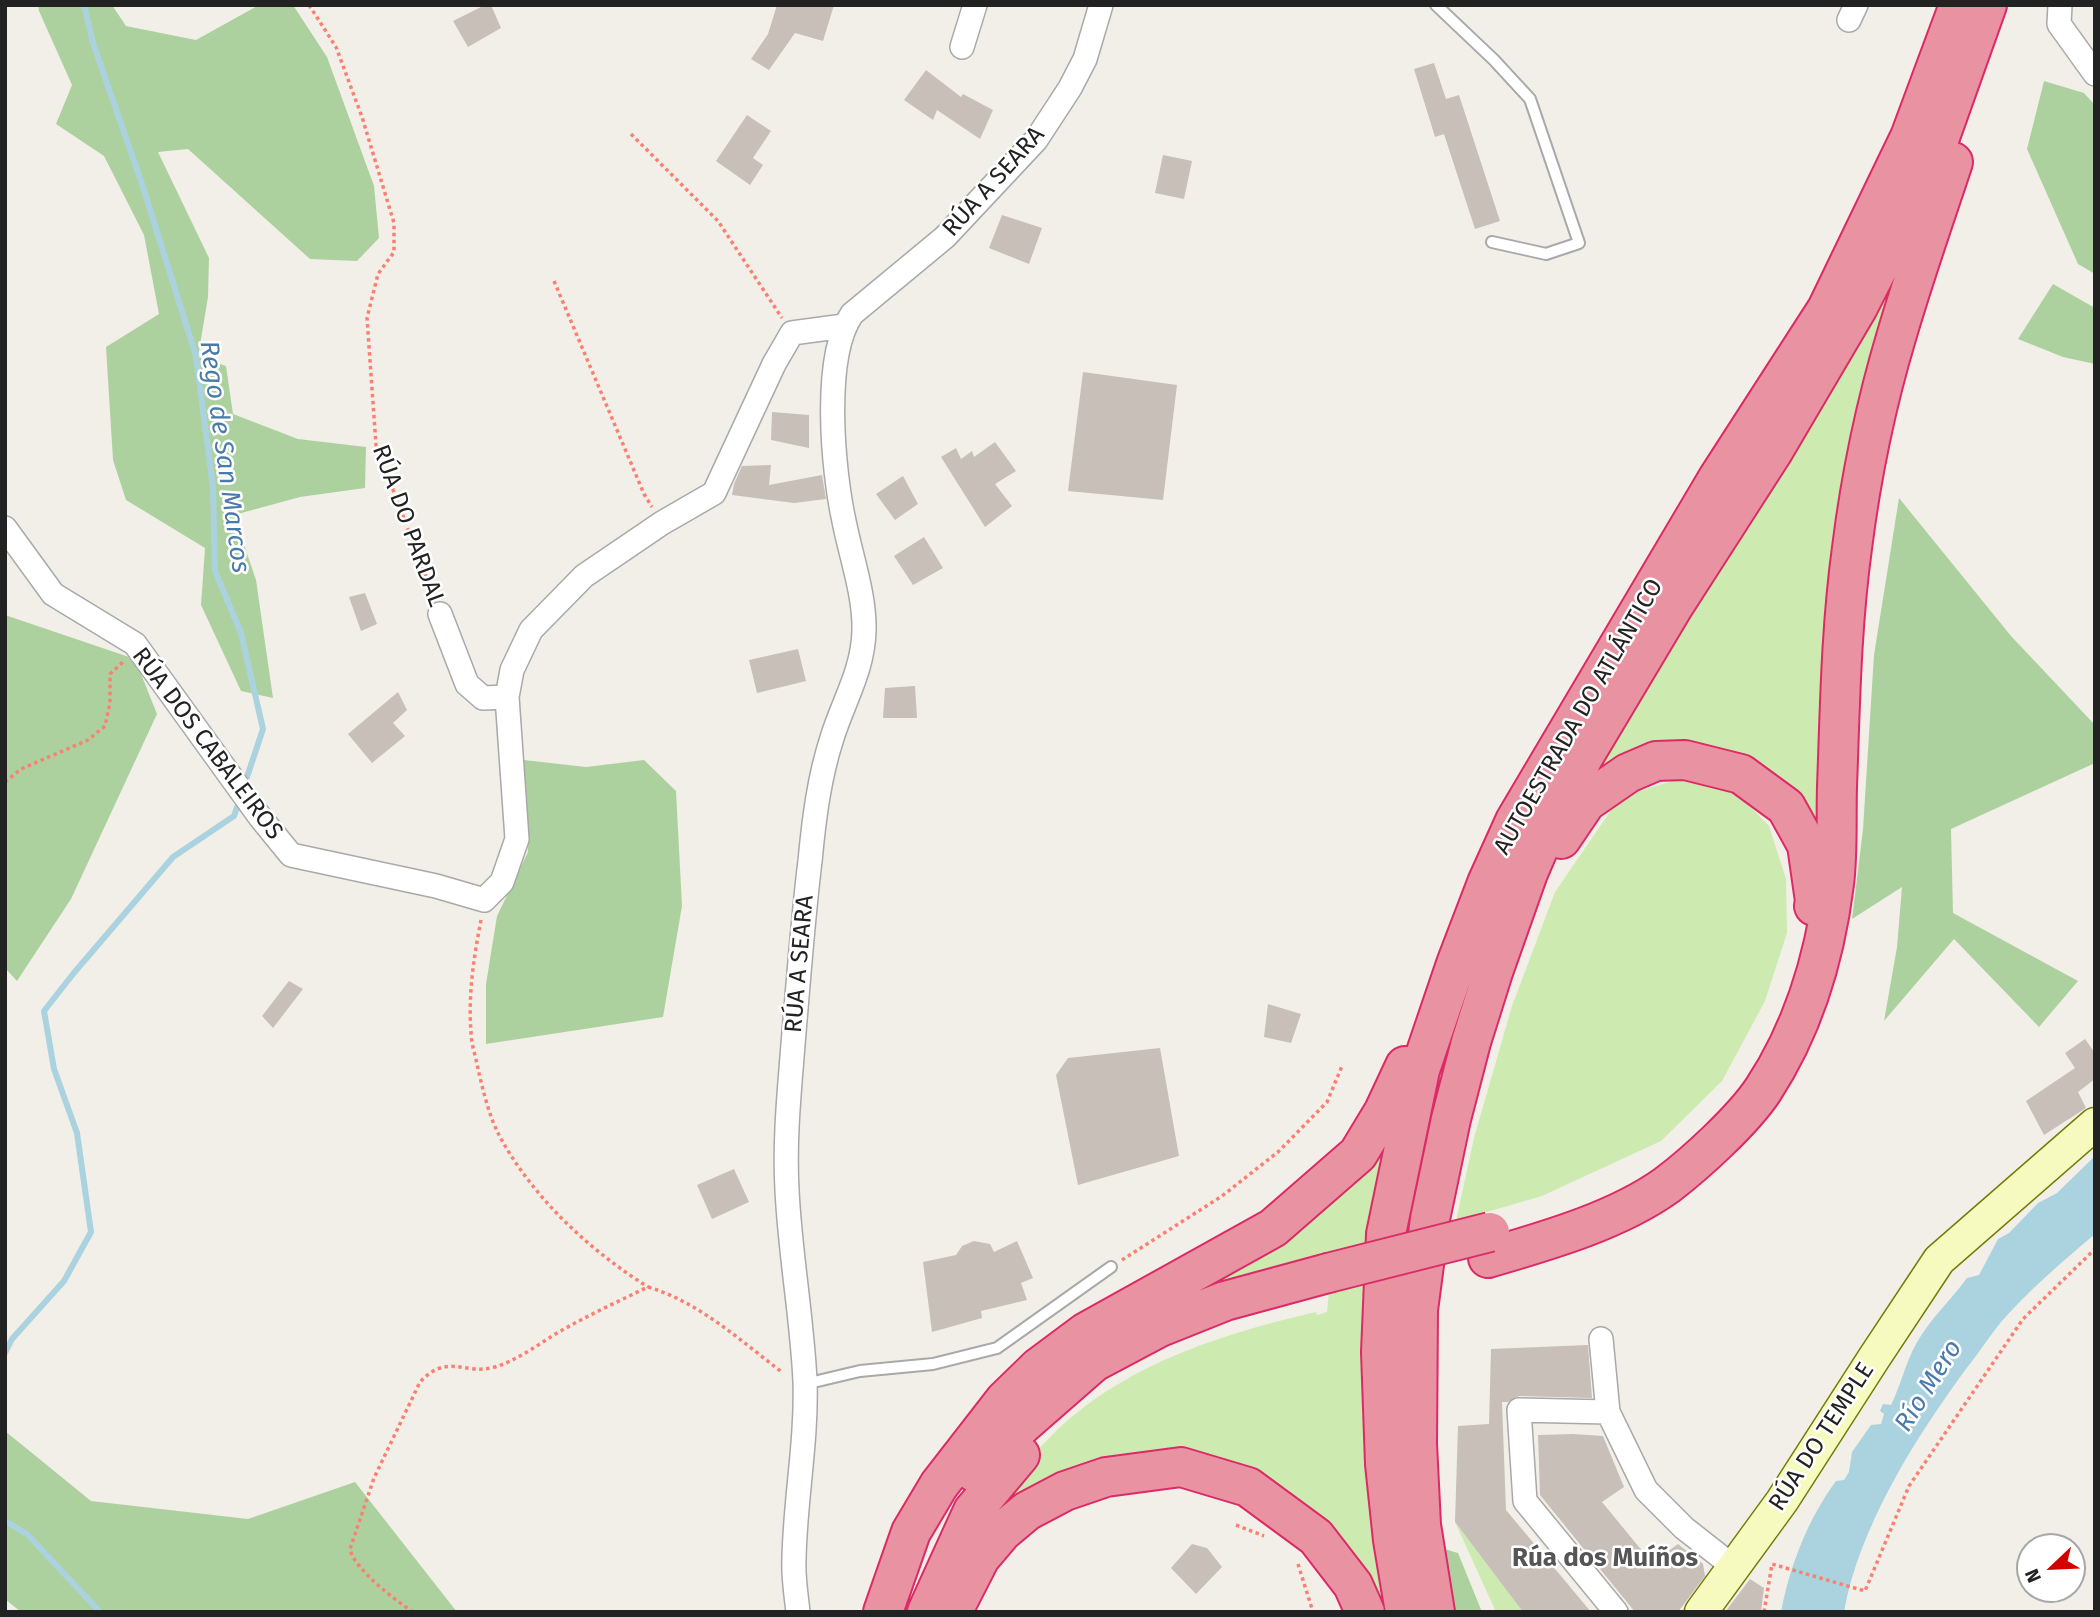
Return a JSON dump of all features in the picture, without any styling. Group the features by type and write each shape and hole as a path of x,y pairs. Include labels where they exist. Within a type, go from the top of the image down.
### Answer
{"highway":[{"name":"AUTOESTRADA DO ATLÁNTICO","path":"1405,1612 1393,1540 1385,1464 1381,1352 1386,1234 1420,1070 1456,964 1487,883 1515,821 1718,478 1827,309 1910,137 1959,5"},
{"name":"AUTOESTRADA DO ATLÁNTICO","path":"1435,1612 1421,1525 1417,1444 1420,1297 1430,1219 1451,1119 1471,1042 1528,873 1584,755 1673,607 1772,453 1858,307 1928,168 1987,5"},
{"path":"899,1612 969,1477 1023,1424 1094,1362 1160,1327 1225,1301 1328,1284 1489,1245 1549,1241 1609,1217 1665,1186 1715,1144 1762,1092 1797,1027 1821,958 1834,883 1843,637 1852,548 1876,413 1897,333 2005,5"},
{"path":"1489,1245 1583,1204 1653,1169 1748,1080 1794,982 1815,901 1807,845 1786,807 1741,774 1685,760 1656,761 1628,773 1586,802 1561,839 1528,873"},
{"path":"883,1612 911,1532 939,1485 1005,1400 1031,1375 1086,1332 1273,1228 1358,1154 1384,1111 1456,964"},
{"path":"927,1612 973,1511 1024,1449 1066,1406 1108,1376 1225,1321 1328,1284"},
{"path":"952,1612 980,1558 1002,1532 1027,1511 1065,1491 1107,1477 1181,1467 1248,1487 1316,1537 1353,1585 1365,1612"}],"main road":[{"name":"RÚA DO TEMPLE","path":"1701,1612 1782,1501 1939,1260 2095,1124"}],"street":[{"path":"962,47 975,5"},
{"name":"RÚA A SEARA","path":"797,1612 794,1560 803,1452 805,1384 787,1188 787,1115 816,801 833,733 856,680 864,630 863,606 843,517 836,458 833,390 837,347 844,326 852,314 945,237 1036,140 1058,109 1080,68 1101,5"},
{"path":"2060,5 2059,24 2095,74"},
{"path":"484,900 502,882 517,839 507,697 512,670 531,630 584,576 662,523 714,493 774,364 792,333 844,326"},
{"name":"RÚA DOS CABALEIROS","path":"5,528 53,594 135,644 233,781 290,855 436,886 484,900"},
{"name":"RÚA DO PARDAL","path":"440,614 467,684 483,698 507,697"},
{"path":"1601,1339 1608,1412 1646,1490 1684,1528 1735,1567"},
{"path":"1608,1412 1519,1410 1525,1501 1616,1612"}],"lane":[{"path":"1436,5 1494,60 1530,99 1579,243 1546,254 1492,242"},
{"path":"805,1384 860,1371 933,1364 996,1348 1111,1267"}],"path":[{"name":"RÚA DO PARDAL","path":"309,5 336,47 362,117 394,223 394,252 378,274 367,318 376,445 440,614"},
{"path":"631,134 718,221 792,333"},
{"path":"554,281 644,494 662,523"},
{"path":"5,782 21,769 88,740 105,726 110,703 110,674 125,660 145,658"},
{"path":"484,900 475,956 471,1033 481,1083 498,1133 521,1170 568,1224 613,1265 648,1287 670,1294 704,1314 786,1376 805,1384"},
{"path":"1111,1267 1222,1196 1278,1153 1327,1102 1342,1066"},
{"path":"1764,1612 1772,1564 1865,1591 1916,1475 2023,1319 2095,1250"},
{"path":"413,1612 360,1567 352,1558 350,1549 374,1478 420,1382 428,1373 442,1366 491,1368 508,1363 564,1329 648,1287"},
{"path":"1236,1525 1273,1540"},
{"path":"1296,1561 1301,1569 1313,1612"}],"green space":[{"path":"38,5 112,5 126,26 196,40 259,5 293,5 327,57 374,186 379,238 357,261 310,259 188,149 158,152 209,258 208,297 198,357 226,366 233,414 298,439 366,447 365,488 300,497 234,515 256,580 273,698 241,691 201,605 205,548 126,500 113,460 106,347 159,314 144,235 104,156 56,124 72,85"},
{"path":"2044,81 2084,93 2095,105 2095,274 2078,264 2027,149"},
{"path":"1910,248 1818,878 1739,764 1586,790 1655,672 1835,384"},
{"path":"2053,284 2095,308 2095,364 2063,357 2018,339"},
{"path":"1899,498 2011,636 2095,725 2095,763 1951,829 1953,913 2078,981 2039,1027 1954,939 1884,1021 1897,947 1902,887 1852,919 1863,829 1874,655"},
{"path":"5,615 135,659 157,714 71,899 17,981 5,968"},
{"path":"524,760 586,767 644,760 676,791 682,906 663,1017 486,1044 486,984 497,916 528,852"},
{"path":"1685,777 1739,795 1769,826 1786,879 1787,933 1765,1001 1722,1081 1661,1141 1542,1196 1456,1221 1474,1138 1512,1006 1555,892 1620,797"},
{"path":"1403,1100 1388,1612 1380,1612 1209,1463 997,1522 989,1511 1027,1463 1051,1436 1079,1411 1109,1390 1141,1371 1209,1342 1280,1321 1327,1312 1332,1261 1243,1285 1169,1296"},
{"path":"5,1431 91,1501 248,1519 355,1482 457,1612 21,1612 5,1599"},
{"path":"1455,1522 1523,1612 1496,1612"},
{"path":"1441,1548 1458,1553 1482,1612 1455,1612"}],"water":[{"name":"Río Mero","path":"2095,1156 2095,1234 2035,1287 2001,1322 1928,1424 1909,1453 1876,1516 1851,1580 1844,1612 1781,1612 1795,1560 1817,1511 1836,1481 1844,1480 1849,1472 1852,1452 1871,1425 1881,1424 1884,1414 1880,1411 1883,1404 1891,1405 1921,1335 1967,1278 1979,1275 1998,1239 2009,1233 2038,1203 2057,1193"}],"building":[{"path":"485,5 491,5 501,28 468,47 453,21"},
{"path":"777,5 834,5 823,41 795,33 769,70 751,59 768,34"},
{"path":"1434,63 1446,99 1459,95 1500,221 1475,229 1444,134 1435,137 1414,69"},
{"path":"926,70 961,97 963,94 993,110 980,139 937,110 933,120 904,100"},
{"path":"747,115 771,131 753,158 763,165 750,185 716,161"},
{"path":"1163,155 1192,161 1184,199 1155,193"},
{"path":"1002,215 1042,228 1029,264 989,248"},
{"path":"1083,372 1177,385 1163,500 1068,491"},
{"path":"772,412 809,415 809,448 771,440"},
{"path":"995,442 1016,471 995,484 1012,506 985,527 941,457 956,448 961,459 972,451 974,457"},
{"path":"771,465 769,485 822,475 826,499 794,503 732,495 742,466"},
{"path":"903,476 918,504 895,520 876,494"},
{"path":"924,537 943,568 913,585 894,556"},
{"path":"365,593 377,624 361,631 349,597"},
{"path":"798,649 806,681 757,693 749,660"},
{"path":"915,686 917,718 883,718 885,688"},
{"path":"398,692 407,710 393,723 405,736 372,763 348,734"},
{"path":"289,981 303,989 273,1028 262,1016"},
{"path":"1268,1004 1301,1014 1291,1043 1264,1037"},
{"path":"2085,1039 2095,1053 2095,1079 2078,1092 2086,1108 2044,1135 2026,1101 2075,1068 2065,1053"},
{"path":"1160,1048 1179,1156 1078,1185 1056,1075 1068,1058"},
{"path":"734,1169 749,1202 712,1219 697,1185"},
{"path":"974,1241 990,1244 994,1252 1017,1241 1033,1278 1021,1283 1027,1300 981,1311 982,1318 932,1332 923,1262 956,1255 962,1246"},
{"path":"1588,1345 1592,1398 1519,1396 1502,1402 1506,1510 1591,1612 1523,1612 1455,1522 1458,1426 1489,1424 1491,1349"},
{"path":"1538,1435 1603,1436 1624,1487 1602,1502 1648,1558 1660,1550 1663,1555 1678,1544 1703,1564 1705,1576 1678,1612 1635,1612 1540,1495"},
{"path":"1192,1544 1207,1548 1222,1567 1196,1594 1171,1568"},
{"path":"1750,1579 1764,1588 1761,1612 1725,1612"}],"waterway":[{"name":"Rego de San Marcos","path":"84,5 93,43 142,184 196,356 213,487 215,571 241,633 263,729 244,786"},
{"name":"Rego de San Marcos","path":"5,1353 12,1339 64,1281 91,1232 77,1133 54,1069 44,1011 173,857 234,816 240,799"},
{"path":"5,1521 27,1534 100,1612"}],"district":[{"name":"Rúa dos Muíños","path":"1605,1559"}]}
